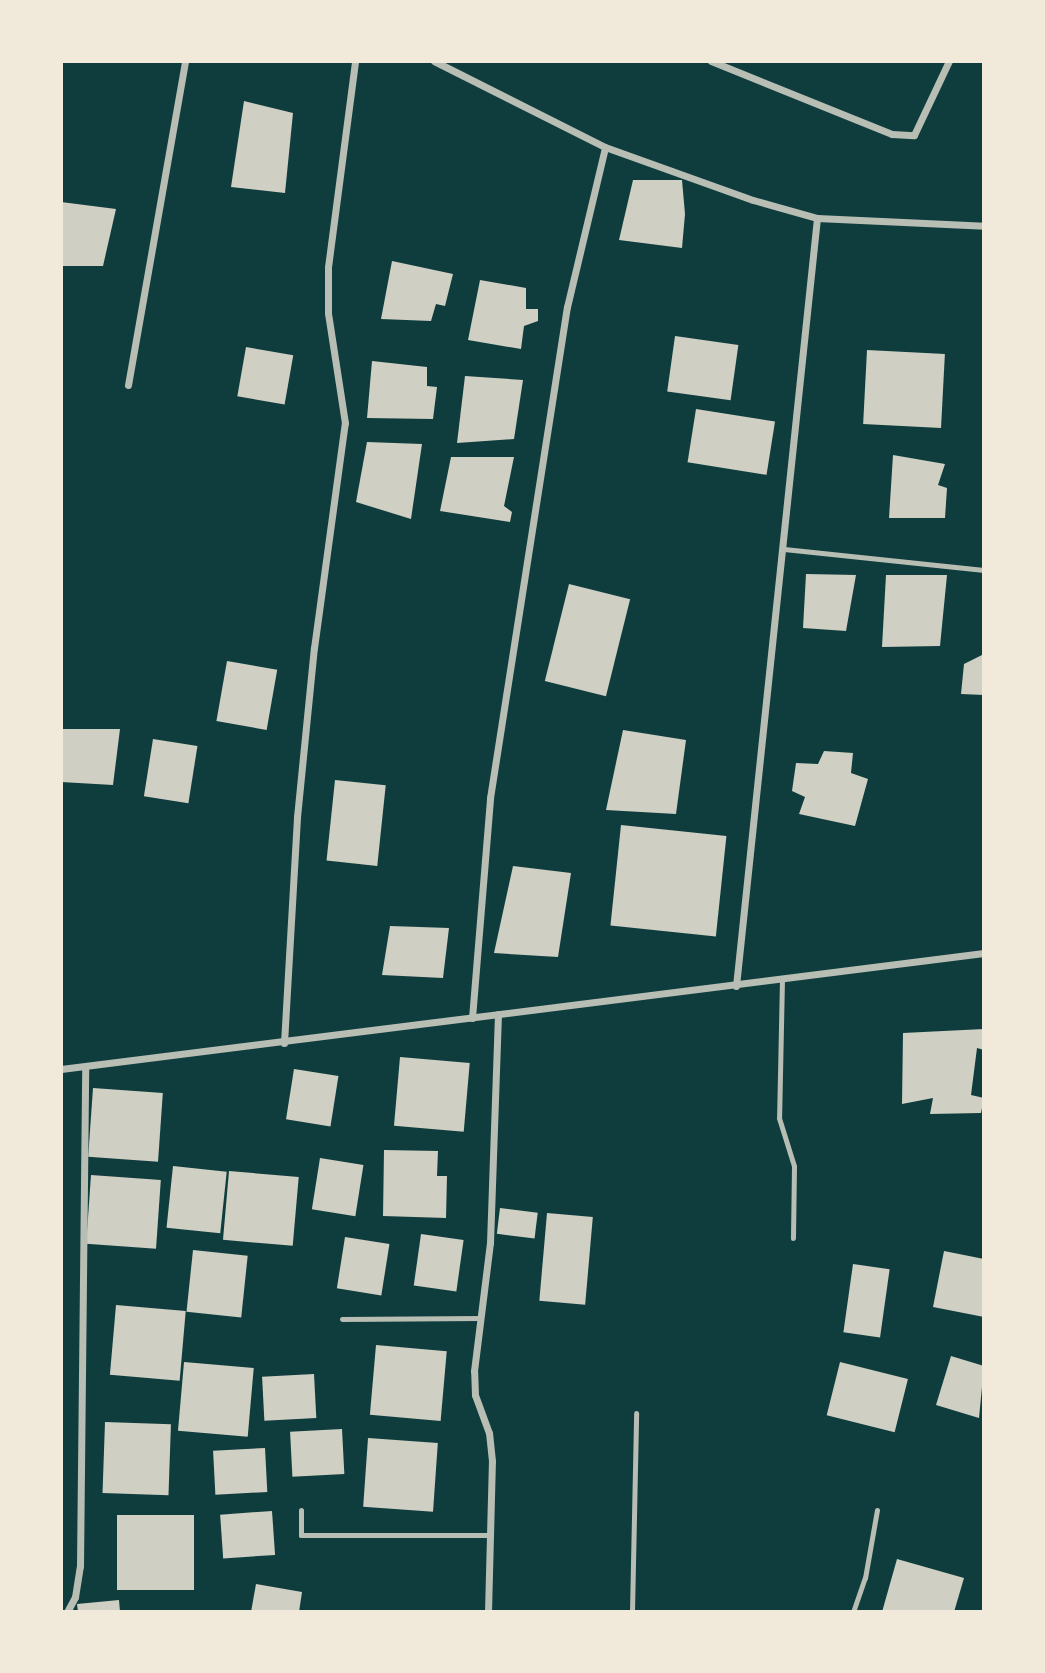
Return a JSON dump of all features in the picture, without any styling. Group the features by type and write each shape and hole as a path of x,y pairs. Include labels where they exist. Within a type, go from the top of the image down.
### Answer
{"street":[{"path":"128,385 185,61"},
{"path":"284,1043 297,817 313,648 345,423 328,313 327,267 355,61"},
{"path":"434,61 605,147 695,181 817,218 984,226"},
{"path":"711,61 892,134 914,135 948,61"},
{"path":"472,1018 490,798 500,730 567,307 605,147"},
{"path":"736,986 817,218"},
{"path":"61,1069 984,953"},
{"path":"488,1612 490,1443 475,1395 494,1175 498,1014"},
{"path":"67,1612 75,1597 80,1566 85,1066"}],"lane":[{"path":"783,549 984,570"},
{"path":"782,979 779,1118 794,1166 793,1238"},
{"path":"342,1319 481,1318"},
{"path":"632,1612 636,1413"},
{"path":"301,1510 301,1535 491,1535"},
{"path":"853,1612 863,1590 877,1510"}],"building":[{"path":"244,101 293,113 285,193 231,187"},
{"path":"633,180 682,180 685,214 682,248 619,240"},
{"path":"61,202 116,209 103,266 61,266"},
{"path":"392,261 453,274 445,306 436,304 431,321 381,319"},
{"path":"480,280 526,288 526,309 538,309 538,321 524,326 521,349 468,340"},
{"path":"675,336 738,345 731,400 667,391"},
{"path":"246,347 293,355 285,405 237,396"},
{"path":"867,350 945,354 941,428 863,424"},
{"path":"372,361 427,367 427,386 437,387 433,419 367,418"},
{"path":"465,376 523,380 514,439 457,443"},
{"path":"696,409 775,422 767,475 688,462"},
{"path":"367,442 422,444 411,519 356,502"},
{"path":"893,455 945,464 938,485 947,488 945,518 889,518"},
{"path":"451,457 514,457 504,506 512,512 510,522 440,511"},
{"path":"806,574 856,575 846,631 803,628"},
{"path":"886,575 947,575 940,646 882,647"},
{"path":"569,584 630,599 606,696 545,681"},
{"path":"984,654 984,695 961,694 964,664"},
{"path":"227,661 277,670 267,730 216,721"},
{"path":"61,729 120,729 113,785 61,782"},
{"path":"623,730 686,740 676,814 606,810"},
{"path":"153,739 197,746 188,803 144,796"},
{"path":"824,751 853,753 851,773 868,779 855,826 799,814 805,797 792,791 796,763 818,764"},
{"path":"335,780 386,785 377,866 327,861"},
{"path":"621,825 726,836 716,937 610,925"},
{"path":"513,866 571,873 558,957 494,953"},
{"path":"390,926 449,928 443,978 382,975"},
{"path":"984,1029 984,1050 977,1048 971,1095 984,1098 981,1113 930,1114 933,1098 902,1104 903,1033"},
{"path":"400,1057 470,1063 464,1132 394,1126"},
{"path":"294,1069 338,1076 330,1126 286,1119"},
{"path":"93,1088 163,1093 158,1162 88,1157"},
{"path":"384,1150 438,1151 437,1176 447,1176 446,1218 383,1216"},
{"path":"320,1158 363,1165 355,1216 312,1209"},
{"path":"173,1166 227,1172 220,1233 167,1228"},
{"path":"229,1171 299,1177 293,1246 223,1240"},
{"path":"91,1175 161,1180 156,1249 86,1244"},
{"path":"500,1208 538,1213 535,1238 497,1234"},
{"path":"547,1213 593,1217 585,1305 539,1301"},
{"path":"421,1234 464,1240 456,1291 414,1285"},
{"path":"345,1237 389,1244 381,1295 337,1288"},
{"path":"193,1250 248,1256 241,1317 187,1312"},
{"path":"944,1251 984,1259 984,1317 933,1307"},
{"path":"853,1264 890,1269 880,1337 843,1332"},
{"path":"116,1305 186,1311 180,1381 110,1375"},
{"path":"376,1345 447,1351 441,1421 370,1415"},
{"path":"951,1356 984,1366 979,1418 936,1405"},
{"path":"184,1362 254,1368 248,1437 178,1431"},
{"path":"840,1362 908,1379 895,1432 827,1415"},
{"path":"314,1374 316,1418 264,1421 262,1377"},
{"path":"105,1422 171,1424 168,1495 103,1493"},
{"path":"342,1429 344,1474 292,1477 290,1432"},
{"path":"368,1438 438,1443 433,1512 363,1507"},
{"path":"265,1448 267,1492 215,1495 213,1451"},
{"path":"272,1511 275,1555 223,1559 220,1515"},
{"path":"117,1515 194,1515 194,1590 117,1590"},
{"path":"897,1559 964,1578 954,1612 882,1612"},
{"path":"256,1584 302,1592 299,1612 251,1612"},
{"path":"119,1600 120,1612 78,1612 77,1604"}]}
